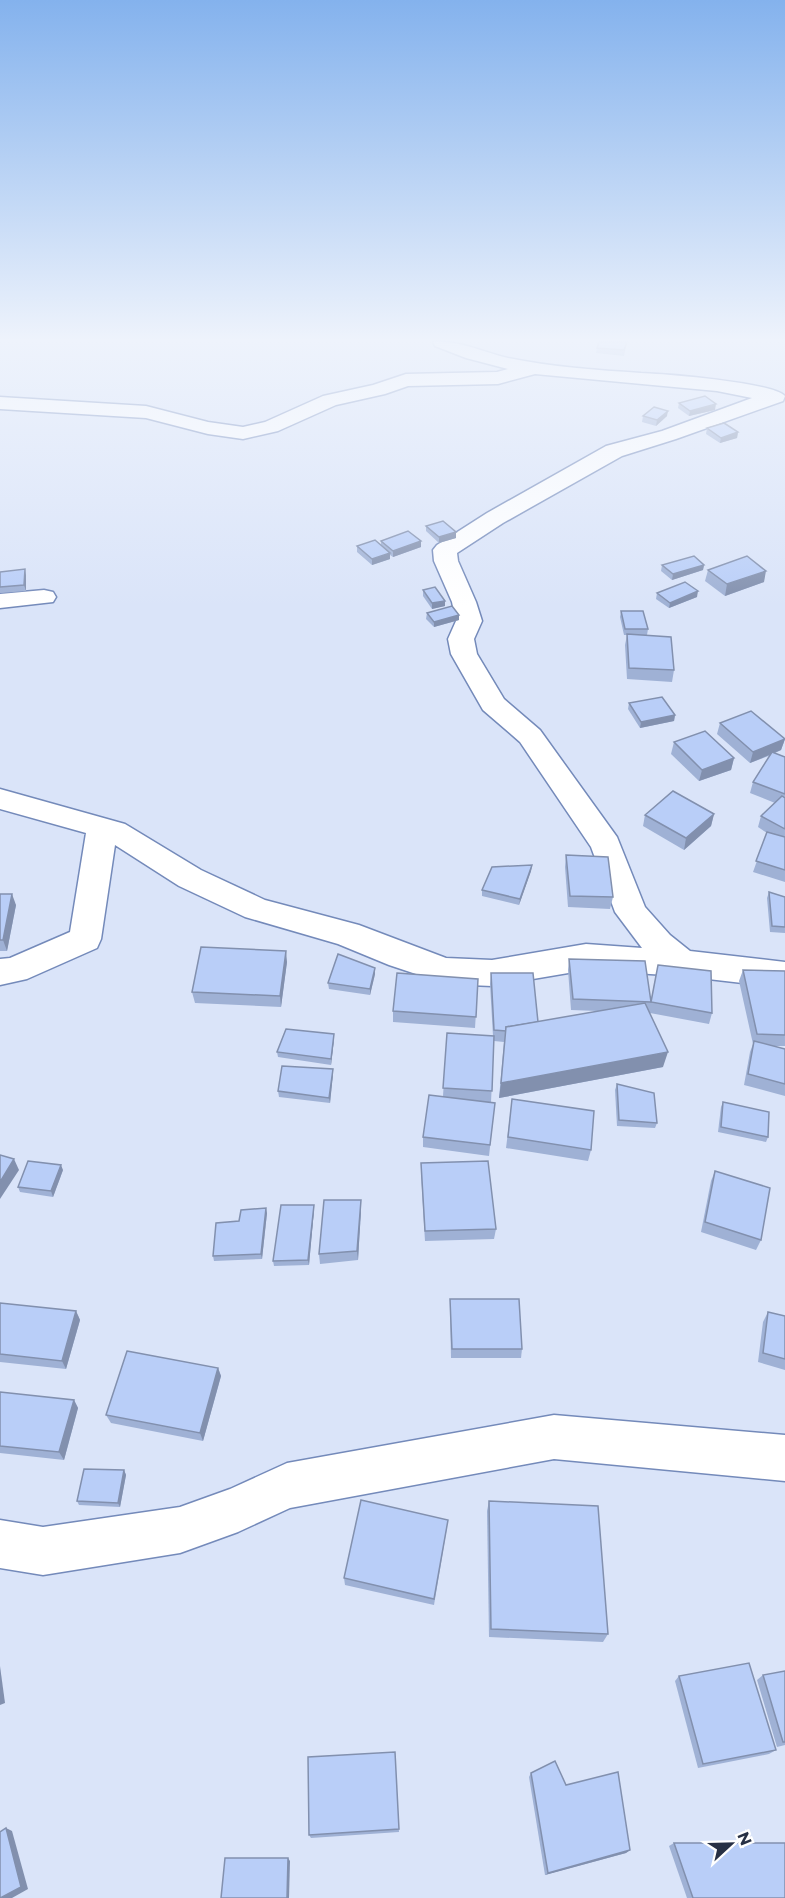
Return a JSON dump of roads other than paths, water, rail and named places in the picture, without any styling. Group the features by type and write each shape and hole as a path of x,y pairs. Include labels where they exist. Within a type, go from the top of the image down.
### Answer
{"street":[{"path":"222,431 243,433 254,431"},
{"path":"678,431 614,451 495,518 445,550 446,561 464,602 469,621 461,639 464,654 493,704 530,736 606,845 631,912 658,944 682,963"},
{"path":"0,601 44,597"},
{"path":"0,799 114,831 190,878 256,909 347,934 446,971 492,973 586,957 682,963 785,975"},
{"path":"0,972 15,969 85,939 102,828"},
{"path":"0,1544 43,1551 180,1530 238,1509 287,1486 554,1437 785,1458"}]}
